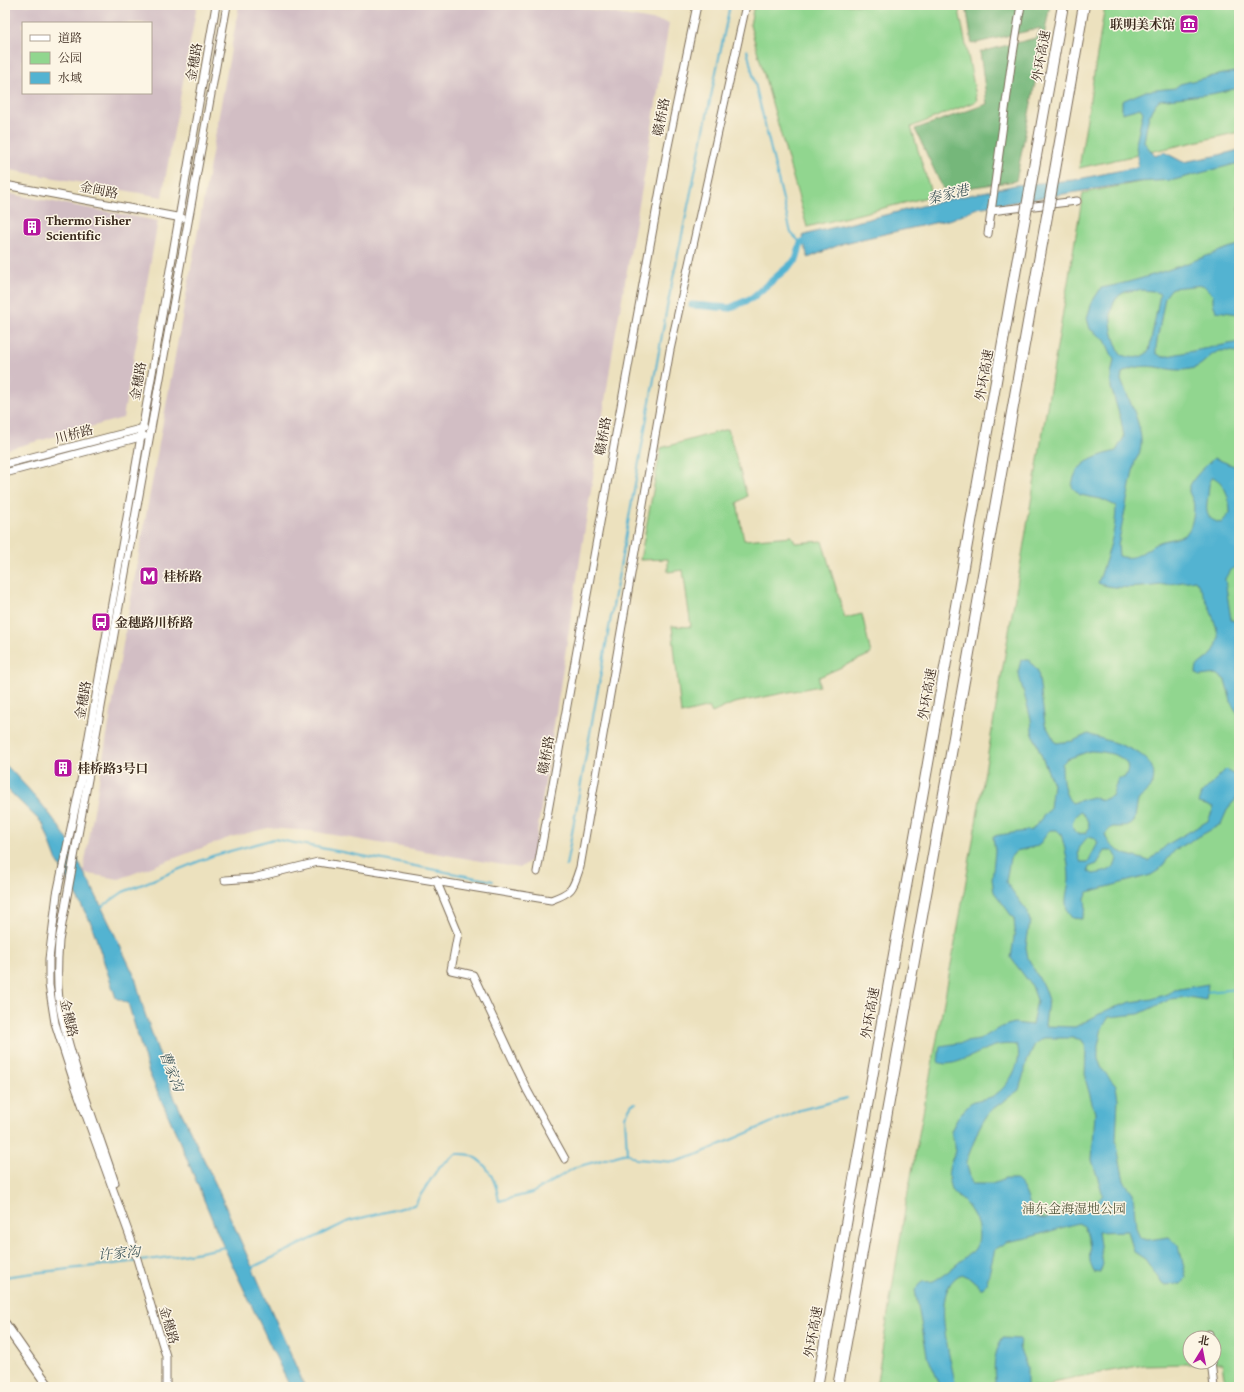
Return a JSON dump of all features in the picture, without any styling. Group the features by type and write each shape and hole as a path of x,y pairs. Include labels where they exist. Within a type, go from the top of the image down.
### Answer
{"highway":[{"name":"外环高速","path":"817,1387 1063,5"},
{"path":"838,1387 1084,5"}],"main road":[{"path":"5,1324 48,1387"}],"street":[{"name":"金穗路","path":"166,1387 166,1356 142,1270 83,1087 62,1016 57,963 58,941 78,840 78,812 141,429 216,5"},
{"name":"金穗路","path":"134,1242 75,1085 55,1023 50,985 49,959 58,894 70,834 78,812 150,431 227,5"},
{"name":"赣桥路","path":"537,872 665,158 697,5"},
{"path":"225,880 253,878 318,862 552,900 567,895 574,886 580,867 670,350 746,5"},
{"path":"988,234 1021,5"},
{"name":"金闽路","path":"5,185 188,219"},
{"path":"992,209 1077,201"},
{"name":"川桥路","path":"5,464 141,429 150,431"},
{"name":"川桥路","path":"5,473 140,437 150,431"},
{"path":"436,880 458,933 451,970 473,975 527,1090 565,1159"},
{"name":"金穗路","path":"142,1270 170,1355 170,1387"},
{"path":"1212,1370 1214,1387"}],"shaded area":[{"path":"5,5 197,5 162,197 5,169"},
{"path":"239,5 566,5 669,23 644,177 615,337 533,859 520,868 311,831 268,828 231,837 119,879 83,873 134,581"},
{"path":"5,193 158,221 123,418 5,450"}],"green space":[{"path":"754,5 958,5 977,101 911,127 932,196 807,227 750,25"},
{"path":"966,5 1050,5 1016,181 944,191 915,129 987,104 980,52 1036,38 1041,28 972,44"},
{"path":"1105,5 1239,5 1239,132 1079,168"},
{"name":"浦东金海湿地公园","path":"1239,163 1239,1387 1226,1387 1222,1363 1222,1330 1182,1330 1182,1364 1144,1365 1056,1381 1048,1387 876,1387 906,1203 958,927 1083,193"},
{"path":"728,429 747,496 737,503 744,540 792,536 795,543 822,541 845,618 862,614 871,654 819,677 819,686 734,703 712,713 709,707 681,714 672,626 691,627 683,570 668,572 668,559 640,560 661,448"}],"water":[{"path":"1239,71 1239,88 1211,94 1159,100 1155,104 1150,114 1144,142 1155,156 1164,152 1183,162 1239,150 1239,163 1174,180 1138,182 977,208 952,219 844,243 808,258 802,236 815,232 955,198 1016,185 1074,180 1137,167 1136,144 1143,112 1140,108 1122,113 1122,101 1146,91 1175,88 1180,84"},
{"path":"1239,245 1239,314 1216,311 1213,303 1213,295 1203,285 1172,288 1165,297 1156,353 1162,357 1239,342 1239,352 1216,352 1198,366 1185,370 1150,366 1132,369 1122,373 1121,380 1137,421 1141,443 1140,452 1135,461 1118,545 1119,556 1131,557 1141,554 1160,542 1182,536 1189,530 1192,523 1194,507 1189,488 1198,474 1214,458 1239,468 1239,566 1230,570 1225,579 1231,620 1239,622 1239,715 1232,705 1225,680 1217,674 1200,676 1196,673 1196,669 1199,664 1209,658 1216,645 1218,637 1215,622 1209,606 1195,580 1131,588 1107,586 1098,583 1113,535 1116,506 1101,499 1080,495 1072,487 1077,472 1081,466 1093,458 1116,451 1124,437 1121,420 1111,388 1111,375 1114,360 1105,340 1090,329 1087,318 1092,302 1101,288 1152,275","holes":["1140,290 1153,291 1160,294 1149,351 1139,357 1121,355 1112,331 1111,312 1113,304 1118,297 1125,292","1213,477 1221,483 1226,492 1229,503 1230,513 1221,523 1212,519 1207,513 1209,486"]},
{"path":"1021,660 1029,660 1038,671 1045,724 1056,743 1073,741 1088,734 1133,750 1143,756 1150,764 1154,773 1152,785 1138,801 1134,822 1124,827 1112,827 1105,834 1112,846 1122,853 1149,861 1168,844 1208,821 1214,807 1198,803 1201,794 1226,769 1232,774 1239,775 1239,796 1228,808 1221,824 1175,850 1159,870 1151,875 1088,892 1085,899 1086,909 1082,919 1072,918 1067,908 1066,899 1069,879 1068,868 1061,834 1057,830 1050,830 1038,846 1016,851 1010,858 1006,882 1027,911 1030,921 1026,947 1028,958 1043,986 1048,1000 1045,1026 1075,1027 1107,1010 1131,1002 1152,999 1174,990 1208,984 1206,1000 1188,997 1171,999 1139,1014 1109,1017 1102,1028 1098,1046 1098,1059 1102,1069 1116,1086 1118,1099 1116,1141 1124,1181 1133,1193 1136,1227 1140,1238 1148,1240 1169,1237 1179,1246 1186,1277 1181,1284 1163,1285 1145,1259 1134,1252 1128,1231 1098,1232 1103,1264 1100,1273 1094,1272 1090,1260 1088,1235 1084,1226 1078,1223 1027,1238 1006,1242 995,1249 987,1282 983,1288 980,1288 974,1280 961,1274 951,1283 946,1295 944,1326 956,1387 941,1387 927,1355 915,1290 921,1283 934,1281 942,1276 972,1252 976,1247 979,1234 978,1227 972,1213 964,1202 952,1191 950,1186 948,1177 949,1168 956,1151 951,1131 958,1117 970,1103 991,1097 1003,1088 1013,1075 1019,1052 1017,1045 1000,1045 989,1048 958,1062 944,1064 938,1062 940,1046 979,1040 999,1028 1013,1023 1032,1025 1037,1000 1032,986 1011,958 1015,930 1014,919 994,892 992,879 995,851 993,836 1032,830 1050,808 1053,784 1032,732 1031,719 1018,672","holes":["1090,751 1103,752 1118,756 1124,760 1127,764 1127,771 1124,778 1118,778 1112,796 1103,800 1092,797 1072,803 1065,790 1063,779 1062,764 1067,759","1080,812 1086,818 1089,828 1086,833 1077,834 1073,828 1072,822","1088,837 1095,839 1098,843 1088,862 1081,862 1079,858 1078,852","1105,851 1113,851 1117,857 1115,865 1109,870 1093,874 1088,871 1089,867 1097,864","1044,1038 1074,1038 1082,1040 1086,1048 1085,1078 1095,1113 1092,1160 1103,1195 1096,1201 1081,1207 1069,1209 1045,1219 1035,1217 1023,1188 1015,1179 1005,1179 992,1184 972,1184 966,1162 979,1128 990,1111 1019,1090 1028,1059 1035,1044"]},
{"name":"曹家沟","path":"5,764 51,815 68,840 91,885 135,977 144,1011 175,1099 216,1185 305,1387 290,1387 222,1243 149,1073 128,1003 116,998 91,923 56,859 43,824 5,787"},
{"path":"1003,1338 1020,1339 1019,1347 1027,1367 1027,1387 996,1387 994,1374 995,1361 997,1349"}],"waterway":[{"path":"566,866 667,307 730,5"},
{"path":"747,50 791,233 801,243"},
{"name":"秦家港","path":"692,305 730,308 752,298 796,260 801,243 812,240"},
{"path":"100,908 123,892 212,856 274,839 493,881"},
{"path":"1205,992 1239,989"},
{"path":"627,1153 636,1159 674,1162 694,1156 800,1110 847,1098"},
{"path":"251,1268 349,1221 414,1205 439,1167 456,1154 470,1155 488,1169 494,1181 499,1201 532,1193 576,1167 627,1153 625,1116 632,1104 636,1103"},
{"name":"许家沟","path":"5,1277 143,1261 225,1247"}],"place":[{"name":"联明美术馆","path":"1189,24"},
{"name":"Thermo Fisher Scientific","path":"32,227"},
{"name":"桂桥路","path":"149,576"},
{"name":"金穗路川桥路","path":"101,622"},
{"name":"桂桥路3号口","path":"63,768"}]}
